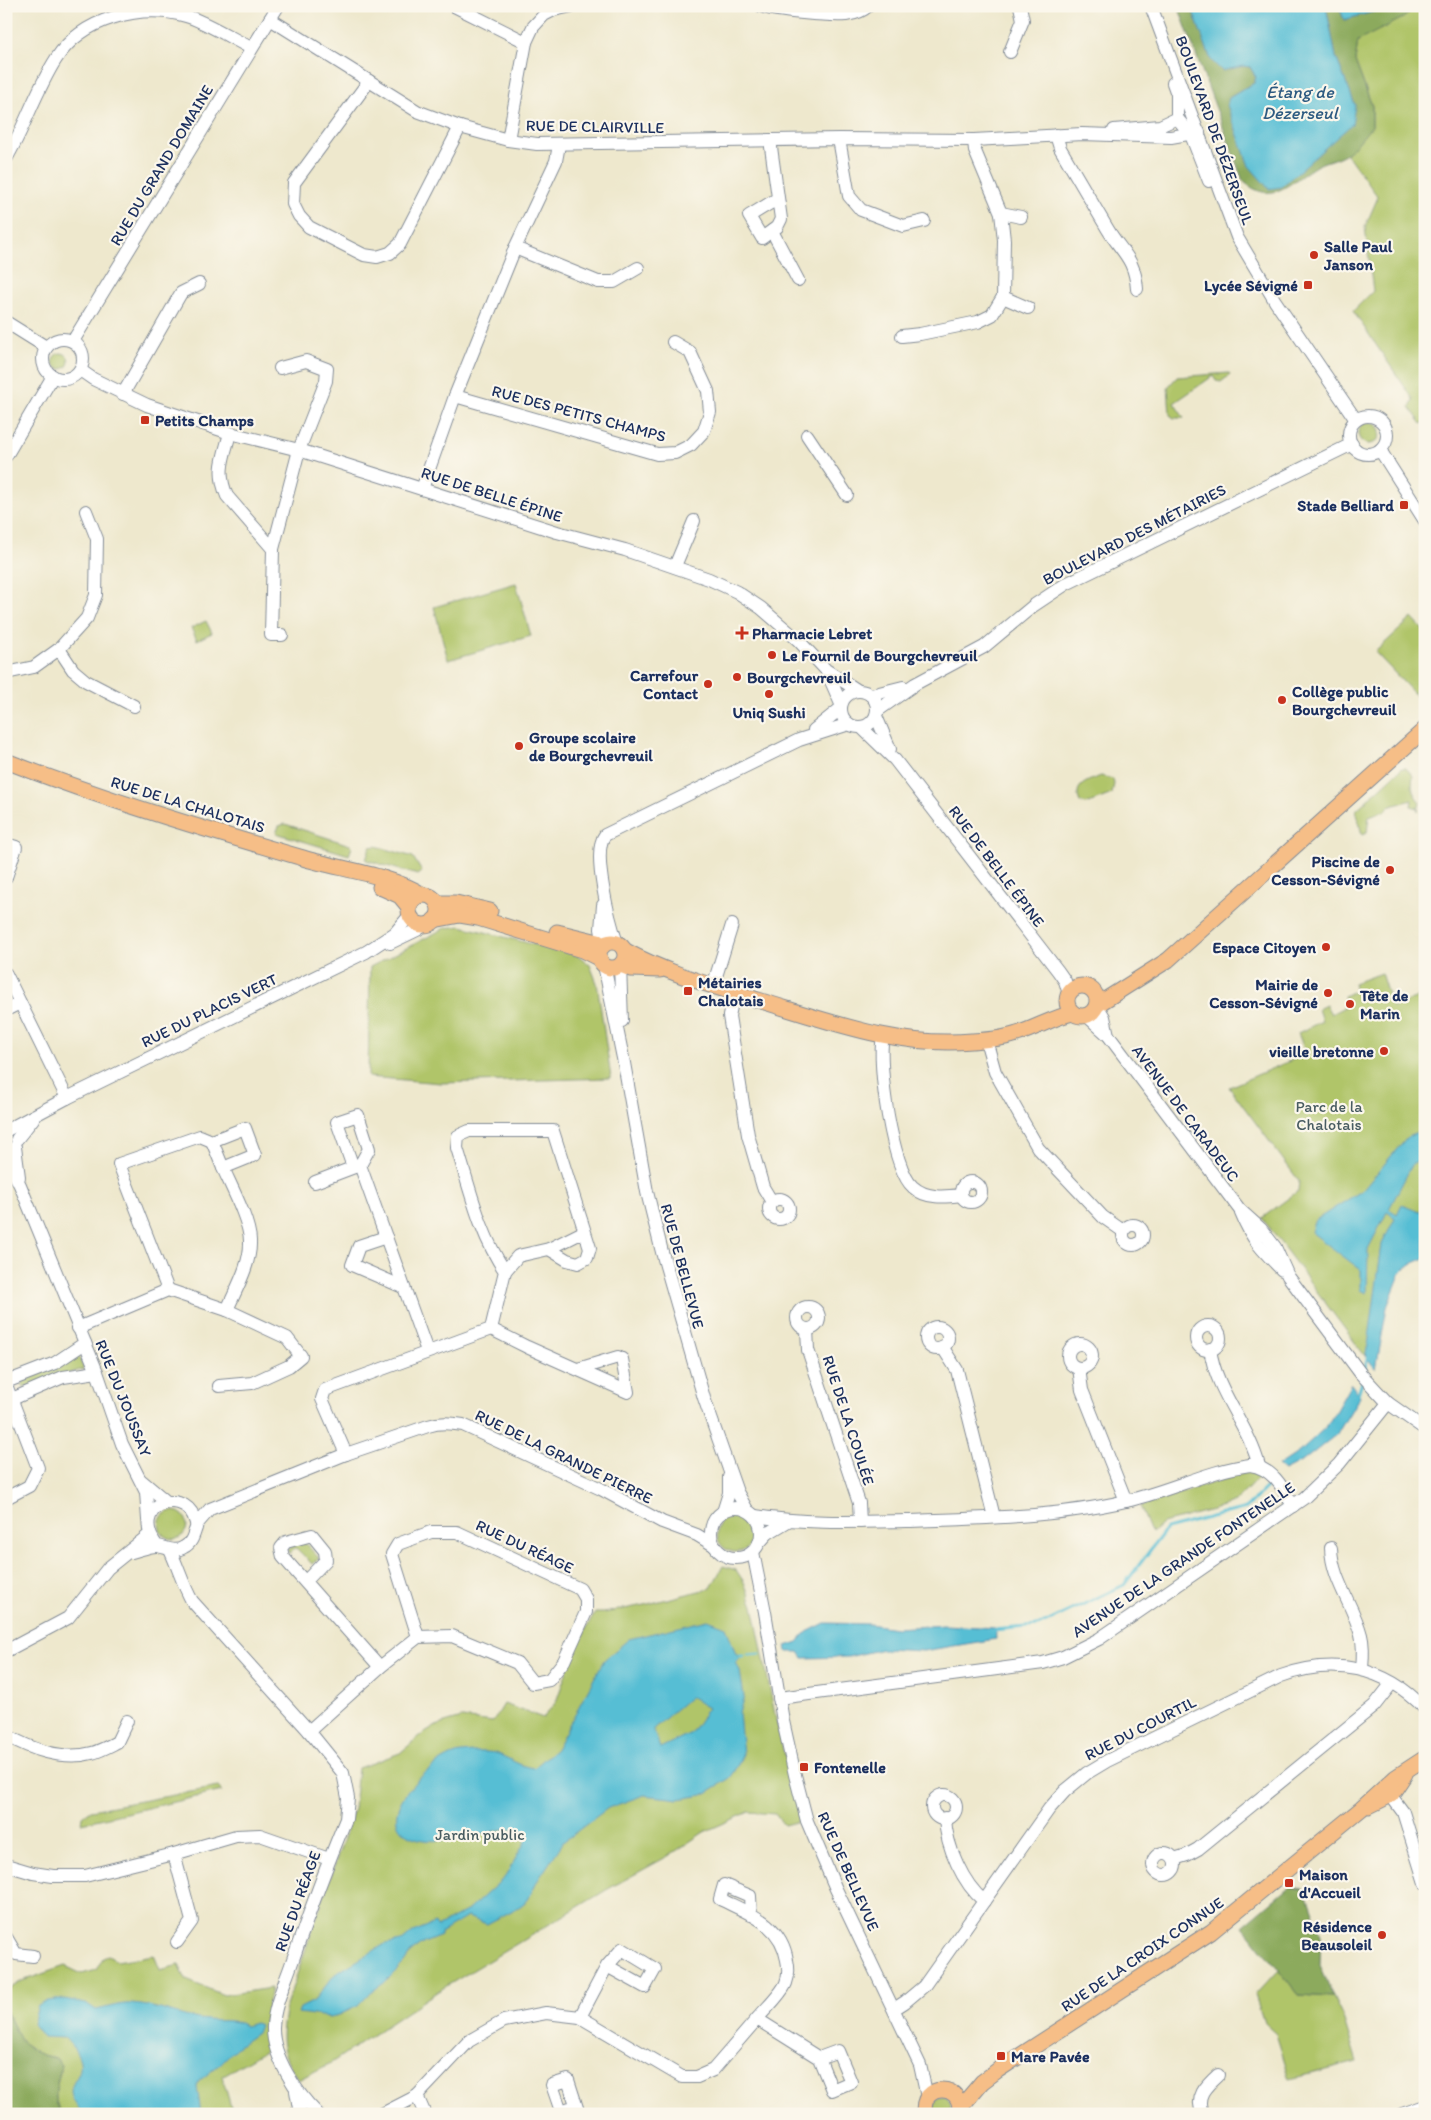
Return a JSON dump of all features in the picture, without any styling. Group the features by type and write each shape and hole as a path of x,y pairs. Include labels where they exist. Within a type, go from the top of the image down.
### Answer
{"main road":[{"path":"429,922 438,912 437,903 431,897 423,895 414,898 409,911 414,921 429,922 460,915 478,918 582,950 612,955 667,970 859,1031 932,1042 986,1040 1018,1034 1081,1003 1133,984 1168,960 1425,729"},
{"name":"RUE DE LA CHALOTAIS","path":"6,762 61,783 304,859 389,890 400,896 409,911"},
{"name":"RUE DE LA CHALOTAIS","path":"6,771 61,783"},
{"name":"RUE DE LA CHALOTAIS","path":"304,859 392,881 423,895"},
{"path":"437,903 468,905 598,942 612,955"},
{"path":"1388,1791 1418,1761"},
{"name":"RUE DE LA CROIX CONNUE","path":"959,2111 982,2082 1211,1932 1361,1809 1388,1791"},
{"name":"RUE DE LA CROIX CONNUE","path":"924,2108 933,2092 982,2082"},
{"path":"945,2090 957,2098 959,2111"}],"street":[{"name":"RUE DU GRAND DOMAINE","path":"73,341 278,6"},
{"path":"454,6 526,42"},
{"path":"508,140 526,42 533,27 544,15 554,10 572,6"},
{"path":"761,6 773,10 846,15 865,9 868,6"},
{"path":"1010,52 1023,20 1020,6"},
{"name":"BOULEVARD DE DÉZERSEUL","path":"1150,6 1177,94 1177,118 1195,133"},
{"name":"BOULEVARD DE DÉZERSEUL","path":"1150,6 1195,133 1237,237 1275,301 1356,420"},
{"path":"6,158 57,58 84,32 102,22 120,14 153,11 186,16 251,48"},
{"name":"RUE DE CLAIRVILLE","path":"270,19 417,111 460,127 508,140 559,145 839,139 974,140 1082,134 1160,126 1177,118"},
{"path":"369,81 294,182 293,204 299,216 309,227 324,235 364,255 377,257 390,253 400,244 460,127"},
{"name":"RUE DE CLAIRVILLE","path":"1082,134 1171,137 1195,133"},
{"path":"1056,135 1060,148 1109,231 1128,256 1136,274 1136,289"},
{"path":"839,139 849,196 861,210 903,226 924,221"},
{"path":"770,140 781,218 777,228 762,238 749,216 777,198"},
{"path":"902,336 978,322 992,315 1003,297 1004,240 1001,213 976,151 974,140"},
{"path":"422,489 455,396 515,248 556,162 559,145"},
{"path":"1001,213 1021,217"},
{"path":"772,231 798,280"},
{"path":"515,248 598,282 614,282 638,268"},
{"path":"124,394 181,293 199,284"},
{"path":"1003,297 1028,308"},
{"path":"6,322 46,348"},
{"path":"63,338 73,341 82,352 84,358 80,370 71,378 58,379 48,372 43,360 46,348 63,338"},
{"name":"RUE DES PETITS CHAMPS","path":"455,396 657,454 675,454 691,445 704,431 710,412 708,391 690,352 673,342"},
{"path":"280,368 306,361 328,369 326,381 299,450 273,548 271,635 282,635"},
{"name":"RUE DE BELLE ÉPINE","path":"80,370 147,405 230,433 299,450 557,532 625,550 709,579 747,599 798,640 826,670 857,690"},
{"path":"6,456 53,376"},
{"path":"1364,416 1370,416 1381,421 1387,432 1386,439 1380,450 1367,453 1356,449 1352,444 1350,430 1356,420 1364,416"},
{"path":"230,433 220,473 222,485 227,496 273,548"},
{"path":"807,435 847,495"},
{"name":"BOULEVARD DES MÉTAIRIES","path":"876,713 915,684 984,647 1033,606 1066,584 1352,444"},
{"path":"1380,450 1425,521"},
{"path":"6,672 34,667 59,649 87,618 96,595 97,539 86,511"},
{"path":"675,566 694,521"},
{"path":"59,649 73,670 86,681 134,706"},
{"name":"RUE DE BELLE ÉPINE","path":"826,670 841,707"},
{"name":"BOULEVARD DES MÉTAIRIES","path":"871,695 915,684"},
{"path":"612,955 600,851 601,840 605,835 799,740 823,724 841,707 845,696 857,690 871,695 876,702 876,713 871,722 799,740"},
{"path":"841,707 843,718 855,725"},
{"name":"RUE DE BELLE ÉPINE","path":"876,713 880,731 895,760 1081,1003"},
{"name":"RUE DE BELLE ÉPINE","path":"855,725 895,760"},
{"path":"6,844 16,847 6,877"},
{"name":"RUE DU PLACIS VERT","path":"366,952 395,933 409,911"},
{"name":"RUE DU PLACIS VERT","path":"7,1131 67,1098 366,952 403,938 429,922"},
{"path":"714,986 732,925"},
{"name":"RUE DE BELLEVUE","path":"612,955 624,1063 651,1212 694,1367 737,1492 751,1513"},
{"path":"6,974 67,1098"},
{"path":"734,992 729,1016 748,1135 763,1187 772,1202"},
{"path":"6,1010 20,1003"},
{"name":"AVENUE DE CARADEUC","path":"1081,1003 1104,1017 1108,1035 1240,1210 1261,1229 1275,1247 1288,1276 1353,1365 1388,1404 1425,1429"},
{"path":"883,1036 880,1051 886,1101 904,1177 914,1188 927,1195 960,1195"},
{"path":"986,1040 995,1072 1038,1148 1103,1218 1123,1231"},
{"name":"RUE DU PLACIS VERT","path":"13,1146 36,1115"},
{"path":"219,1386 252,1383 289,1366 301,1356 288,1338 227,1310 168,1290 119,1164 200,1136 212,1141 245,1128 255,1155 223,1168"},
{"path":"7,1131 14,1133 13,1146"},
{"path":"506,1271 494,1255 483,1228 456,1148 458,1136 469,1131 553,1131 583,1232 590,1248 587,1258 578,1263 567,1260 549,1249"},
{"path":"212,1141 246,1225 250,1240 248,1259 227,1310"},
{"name":"RUE DU JOUSSAY","path":"13,1146 20,1185"},
{"name":"RUE DU JOUSSAY","path":"6,1158 20,1185 97,1372 122,1444 141,1479 146,1492 148,1520"},
{"path":"315,1182 356,1166 386,1237 427,1351"},
{"path":"491,1328 506,1271 518,1256 549,1249 583,1232"},
{"path":"386,1237 359,1246 352,1266 403,1287"},
{"name":"RUE DU JOUSSAY","path":"78,1328 168,1290"},
{"path":"346,1454 322,1399 325,1390 427,1351 491,1328 578,1369"},
{"name":"RUE DE LA COULÉE","path":"806,1329 808,1350 859,1503 860,1522"},
{"path":"8,1388 55,1363 85,1343"},
{"path":"943,1348 957,1370 994,1517"},
{"path":"1210,1349 1216,1377 1249,1435 1259,1466 1281,1484 1293,1506"},
{"path":"1079,1368 1082,1390 1126,1501"},
{"path":"8,1388 97,1372"},
{"path":"6,1498 29,1486 38,1468 8,1388"},
{"name":"AVENUE DE LA GRANDE FONTENELLE","path":"779,1698 1043,1662 1063,1657 1099,1639 1293,1506 1324,1480 1339,1464 1388,1404"},
{"name":"RUE DE LA GRANDE PIERRE","path":"197,1524 210,1509 346,1454 439,1423 463,1425 601,1489 662,1522 715,1546"},
{"path":"680,1529 698,1526 737,1508 788,1521 860,1522 994,1517 1059,1511 1126,1501 1242,1466 1259,1466"},
{"name":"RUE DE BELLEVUE","path":"719,1516 728,1493 730,1472"},
{"name":"RUE DU JOUSSAY","path":"141,1479 167,1502"},
{"path":"157,1546 149,1534 148,1520 155,1509 167,1502 178,1502 191,1510 210,1509"},
{"path":"178,1568 184,1548 192,1540 197,1524 191,1510"},
{"path":"751,1513 761,1529 756,1547"},
{"path":"719,1516 712,1530 715,1546 725,1555 739,1558 756,1547 768,1533 788,1521"},
{"name":"RUE DU RÉAGE","path":"431,1532 457,1532 580,1589 586,1600 586,1612 564,1661 549,1680 534,1683 516,1663 452,1636 418,1637 392,1554 398,1544 431,1532"},
{"path":"6,1651 68,1618 108,1568 149,1534"},
{"path":"125,1555 157,1546 170,1550 184,1548"},
{"name":"RUE DE BELLEVUE","path":"756,1547 761,1592 794,1775 812,1834 920,2065 924,2108"},
{"path":"1331,1548 1334,1573 1360,1633 1363,1645 1362,1669"},
{"name":"RUE DU RÉAGE","path":"170,1550 183,1585 192,1601 343,1773 348,1798 346,1819 329,1859 278,2004 273,2028 277,2050 296,2089"},
{"name":"RUE DE BELLEVUE","path":"739,1558 761,1592"},
{"path":"305,1582 380,1667"},
{"path":"309,1732 380,1667 418,1637"},
{"name":"RUE DU COURTIL","path":"894,2009 924,1986 1049,1809 1065,1791 1087,1773 1130,1749 1281,1676 1310,1667 1328,1665 1362,1669 1392,1683 1406,1692 1425,1709"},
{"path":"1174,1859 1193,1853 1374,1706 1392,1683"},
{"path":"6,1735 18,1742 49,1753 69,1755 91,1753 117,1742 127,1721"},
{"path":"1388,1791 1407,1821 1425,1883"},
{"path":"945,1818 948,1841 968,1884 984,1901"},
{"path":"6,1865 32,1873 53,1876 85,1876 174,1854 236,1836 260,1835 329,1859"},
{"path":"174,1854 192,1921 177,1942"},
{"path":"382,2114 417,2096 469,2041 504,2021 546,2013 580,2017 682,2077 697,2077 713,2070 785,1984 789,1971 781,1940 774,1930 751,1915"},
{"path":"6,1937 16,1954 33,1956"},
{"path":"580,2017 607,1966"},
{"path":"757,2019 819,2058"},
{"name":"RUE DE BELLEVUE","path":"920,2065 945,2090"},
{"path":"1203,2114 1200,2107 1204,2087 1218,2075"},
{"path":"296,2089 316,2113 326,2114"},
{"path":"296,2089 300,2114"},
{"path":"417,2096 425,2114"},
{"path":"1402,2114 1425,2106"}],"green space":[{"path":"1178,6 1191,6 1211,59 1222,70 1243,66 1250,67 1256,77 1254,83 1229,98 1355,105 1336,57 1326,6 1339,6 1344,20 1394,6 1419,6 1403,18 1358,41 1355,61 1372,106 1372,126 1356,145 1345,154 1317,166 1280,190 1263,192 1253,189 1243,181"},
{"path":"1421,6 1425,6 1425,422 1422,424 1410,408 1413,399 1353,311 1373,291 1365,227 1378,197 1346,153 1372,126 1372,106 1355,61 1358,40"},
{"path":"61,353 67,355 69,361 67,367 61,369 55,367 53,361 55,355"},
{"path":"1229,373 1230,375 1221,382 1216,381 1213,376 1174,403 1184,418 1174,418 1170,415 1168,387 1177,377"},
{"path":"1369,422 1377,425 1380,433 1377,441 1369,444 1361,441 1358,433 1361,425"},
{"path":"516,583 531,636 448,660 434,607"},
{"path":"1412,618 1425,632 1425,700 1422,702 1375,652"},
{"path":"206,621 212,633 197,640 191,628"},
{"path":"1402,768 1406,768 1413,776 1413,790 1420,802 1418,811 1418,808 1411,806 1412,800 1388,807 1387,810 1369,816 1367,833 1362,835 1356,810"},
{"path":"1101,776 1113,779 1112,794 1086,804 1080,802 1078,791 1083,784"},
{"path":"285,824 350,845 352,847 349,855 276,833 279,826"},
{"path":"376,846 413,857 422,872 418,875 366,860 370,847"},
{"path":"461,926 579,956 590,965 597,983 611,1078 441,1083 368,1077 370,967 445,928"},
{"name":"Parc de la Chalotais","path":"1381,973 1392,1007 1425,994 1425,1211 1419,1211 1365,1356 1262,1218 1298,1191 1299,1181 1229,1087 1306,1054 1298,1033 1322,1021 1318,1009 1326,1005 1331,1014 1346,1006 1344,996 1356,990 1354,983"},
{"path":"77,1353 84,1369 23,1387 21,1383"},
{"path":"1250,1471 1261,1475 1236,1501 1223,1507 1163,1523 1153,1532 1150,1530 1140,1506"},
{"path":"173,1511 183,1515 187,1525 183,1535 173,1539 163,1535 159,1525 163,1515"},
{"path":"736,1514 749,1520 755,1533 749,1546 736,1552 723,1546 717,1533 723,1520"},
{"path":"304,1542 319,1558 312,1564 296,1548 290,1553 288,1550 294,1544"},
{"name":"Jardin public","path":"723,1566 736,1570 744,1582 753,1606 780,1739 804,1820 784,1825 775,1814 749,1812 704,1832 670,1855 608,1889 435,1993 331,2063 298,2080 284,2052 282,2036 286,2006 354,1809 358,1768 400,1753 420,1736 438,1725 462,1718 493,1722 504,1704 543,1718 556,1702 574,1651 595,1613 644,1605 711,1588"},
{"path":"218,1787 222,1791 82,1823 83,1816 91,1810"},
{"path":"1289,1887 1305,1889 1321,1935 1320,1965 1333,1997 1298,1995 1243,1926"},
{"path":"154,1955 160,1970 179,1965 186,1980 224,1995 271,1988 264,2025 266,2050 222,2076 231,2107 228,2114 62,2114 56,2097 62,2066 56,2058 40,2055 22,2042 6,2011 6,1991 22,1981 65,1966 82,1974 96,1970 103,1958 108,1956 117,1961"},
{"path":"1278,1970 1298,1995 1333,1997 1344,2020 1357,2062 1290,2079 1276,2034 1264,2023 1255,1995"},
{"path":"6,2011 19,2036 29,2048 45,2056 56,2058 62,2066 56,2097 62,2114 13,2114 6,2101"},
{"path":"942,2097 948,2100 951,2106 948,2112 942,2115 936,2112 933,2106 936,2100"}],"water":[{"name":"Étang de Dézerseul","path":"1191,6 1326,6 1336,57 1355,105 1352,124 1281,187 1269,189 1249,166 1227,105 1229,98 1254,83 1256,77 1250,67 1243,66 1222,71 1211,60"},
{"path":"1339,6 1394,6 1344,20"},
{"path":"1425,1130 1425,1157 1412,1165 1389,1209 1397,1214 1402,1204 1419,1211 1425,1211 1425,1258 1411,1264 1401,1272 1387,1307 1376,1369 1365,1356 1382,1244 1395,1218 1387,1212 1368,1249 1367,1293 1361,1290 1361,1270 1311,1232 1314,1221 1363,1190 1407,1137"},
{"path":"1351,1384 1360,1396 1337,1434 1303,1461 1284,1471 1278,1466 1299,1452 1327,1426"},
{"path":"708,1620 726,1627 739,1658 736,1662 740,1671 744,1697 739,1713 743,1754 730,1778 703,1795 679,1799 644,1795 608,1808 564,1841 536,1883 528,1900 519,1907 487,1924 467,1917 441,1933 441,1936 424,1943 412,1951 404,1963 358,2006 330,2017 298,2013 300,2008 314,2001 335,1974 385,1944 402,1941 413,1932 435,1923 437,1927 470,1909 505,1877 525,1842 520,1833 509,1828 458,1839 431,1841 408,1835 398,1826 397,1814 402,1800 411,1787 437,1764 450,1756 461,1753 495,1753 524,1766 534,1768 556,1749 604,1660 629,1639","holes":["690,1697 708,1708 691,1733 660,1748 653,1729"]},
{"path":"825,1623 869,1624 896,1628 945,1625 995,1628 996,1639 923,1651 883,1649 848,1657 803,1658 799,1652 787,1652 786,1646 798,1642 807,1632"},
{"path":"64,1999 86,2003 96,2010 122,2004 131,2004 151,2007 197,2019 232,2021 245,2026 254,2023 260,2025 257,2033 237,2047 199,2081 197,2086 201,2114 83,2114 75,2104 71,2089 80,2068 78,2055 65,2038 43,2037 33,2024 38,2006 48,2001"}],"waterway":[{"path":"1364,1373 1368,1355"},
{"path":"1357,1397 1362,1381"},
{"path":"993,1630 1038,1626 1124,1585 1166,1529 1246,1508 1273,1481"},
{"path":"748,1655 760,1654"},
{"path":"739,1656 744,1656"}],"place":[{"name":"Salle Paul Janson","path":"1314,255"},
{"name":"Lycée Sévigné","path":"1308,285"},
{"name":"Petits Champs","path":"145,420"},
{"name":"Stade Belliard","path":"1404,505"},
{"name":"Pharmacie Lebret","path":"742,633"},
{"name":"Le Fournil de Bourgchevreuil","path":"772,655"},
{"name":"Bourgchevreuil","path":"737,677"},
{"name":"Carrefour Contact","path":"708,684"},
{"name":"Uniq Sushi","path":"769,694"},
{"name":"Collège public Bourgchevreuil","path":"1282,700"},
{"name":"Groupe scolaire de Bourgchevreuil","path":"519,746"},
{"name":"Piscine de Cesson-Sévigné","path":"1390,870"},
{"name":"Espace Citoyen","path":"1326,947"},
{"name":"Métairies Chalotais","path":"688,991"},
{"name":"Mairie de Cesson-Sévigné","path":"1328,993"},
{"name":"Tête de Marin","path":"1350,1004"},
{"name":"vieille bretonne","path":"1384,1051"},
{"name":"Fontenelle","path":"804,1767"},
{"name":"Maison d'Accueil","path":"1289,1883"},
{"name":"Résidence Beausoleil","path":"1382,1935"},
{"name":"Mare Pavée","path":"1001,2056"}]}
